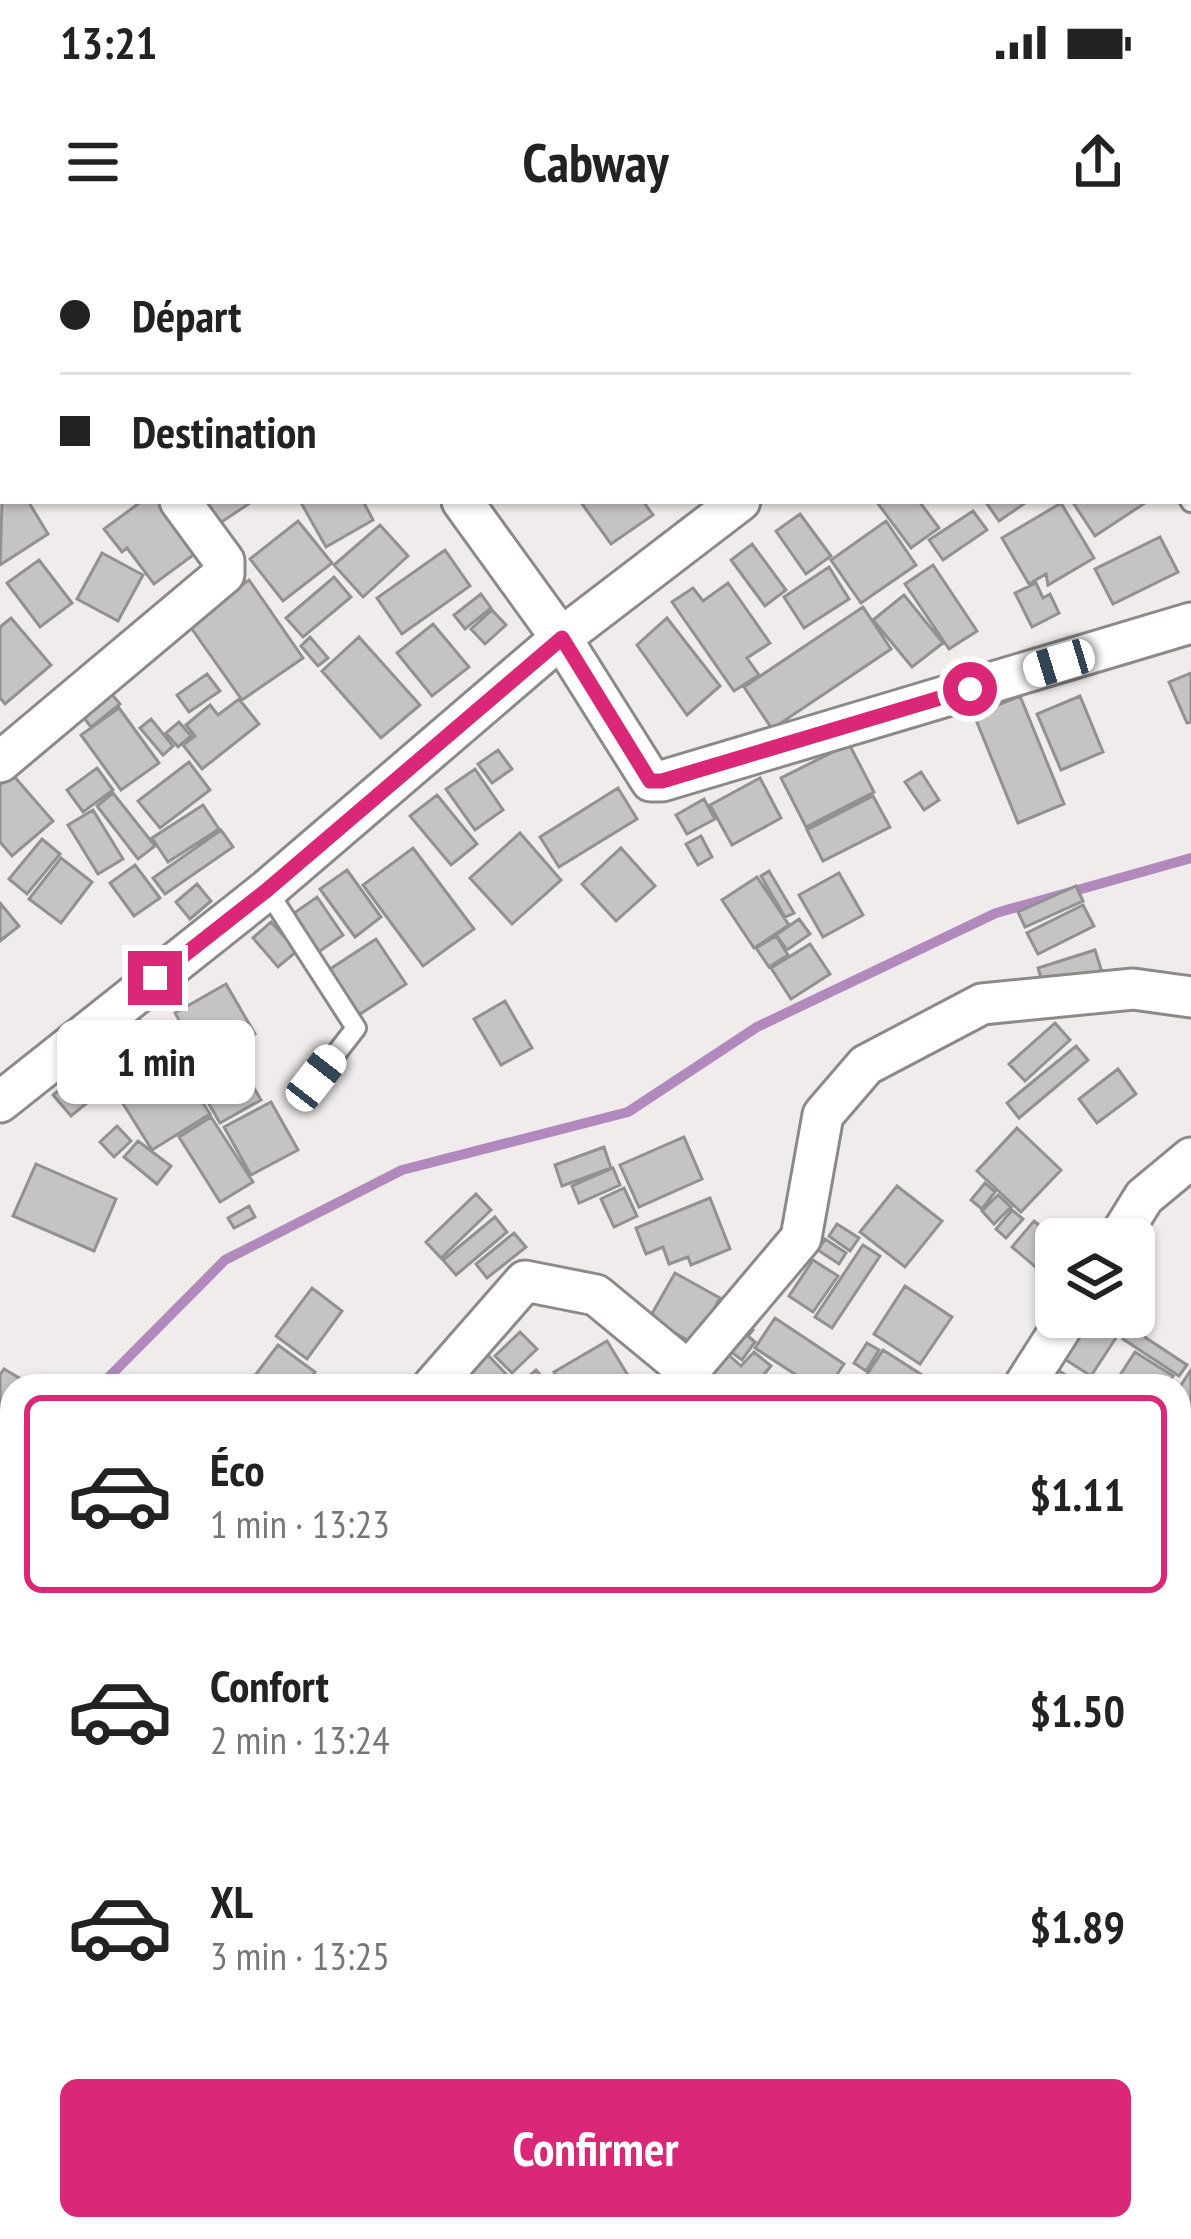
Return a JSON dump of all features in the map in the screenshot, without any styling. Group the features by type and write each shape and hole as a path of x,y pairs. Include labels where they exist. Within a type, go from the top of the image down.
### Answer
{"street":[{"path":"0,762 224,574 224,561 182,504"},
{"path":"464,504 562,638 650,781 1191,623"},
{"path":"0,1102 267,890 562,638 736,504"},
{"path":"685,1374 801,1238 823,1115 866,1066 982,1004 1133,989 1191,997"},
{"path":"1131,1218 1144,1197 1191,1158"},
{"path":"444,1374 525,1282 596,1295 678,1374"},
{"path":"1032,1374 1055,1338"}],"lane":[{"path":"267,890 356,1028 316,1078"}],"building":[{"path":"2,504 30,504 48,534 0,565"},
{"path":"138,504 164,504 200,550 154,584 127,548 122,552 104,529"},
{"path":"202,504 248,504 217,525"},
{"path":"302,504 365,504 373,520 326,547"},
{"path":"582,504 645,504 653,515 611,544"},
{"path":"878,504 921,504 939,528 911,548"},
{"path":"987,504 1024,504 999,521"},
{"path":"1062,504 1094,558 1048,585 1046,574 1029,584 1002,538"},
{"path":"1074,504 1143,504 1095,536"},
{"path":"973,511 987,530 943,560 929,540"},
{"path":"800,514 831,556 806,574 776,531"},
{"path":"298,521 332,563 283,601 250,559"},
{"path":"886,521 916,565 861,603 831,560"},
{"path":"380,525 408,556 363,597 334,565"},
{"path":"1160,537 1178,572 1113,604 1095,569"},
{"path":"752,544 786,590 765,606 731,560"},
{"path":"445,550 470,586 402,634 377,598"},
{"path":"102,553 143,575 118,621 77,599"},
{"path":"39,560 72,603 40,627 7,583"},
{"path":"933,565 977,631 949,649 905,584"},
{"path":"829,567 849,599 804,628 784,597"},
{"path":"334,577 351,597 303,637 286,618"},
{"path":"249,580 303,658 242,700 187,622"},
{"path":"728,583 770,643 747,658 759,675 734,691 672,602 693,588 703,601"},
{"path":"1036,583 1043,598 1050,594 1059,613 1032,627 1015,593"},
{"path":"481,594 491,608 465,629 454,615"},
{"path":"904,595 943,643 912,667 873,620"},
{"path":"863,607 891,649 772,729 744,687"},
{"path":"492,610 506,625 485,644 471,629"},
{"path":"11,618 51,665 5,704 0,698 0,627"},
{"path":"667,618 720,686 687,715 637,645"},
{"path":"433,624 469,667 432,696 397,653"},
{"path":"310,637 328,658 318,666 301,646"},
{"path":"359,637 420,705 381,738 322,671"},
{"path":"1191,673 1191,722 1187,723 1169,682"},
{"path":"207,674 220,691 189,712 177,695"},
{"path":"103,684 120,704 91,727 75,706"},
{"path":"1020,696 1064,804 1018,823 974,715"},
{"path":"1080,696 1103,752 1061,770 1037,714"},
{"path":"239,699 259,724 202,769 183,745 195,736 186,725 210,705 218,715"},
{"path":"119,708 159,763 121,790 81,735"},
{"path":"151,719 173,746 163,755 140,728"},
{"path":"179,722 191,736 178,747 166,733"},
{"path":"849,744 874,792 806,827 781,778"},
{"path":"498,750 512,769 492,783 478,764"},
{"path":"189,762 210,790 160,828 138,801"},
{"path":"97,768 113,790 83,812 67,790"},
{"path":"475,769 503,810 475,830 446,789"},
{"path":"921,772 939,800 924,810 905,782"},
{"path":"12,774 53,821 12,856 0,842 0,785"},
{"path":"760,778 781,818 732,845 710,805"},
{"path":"618,788 637,819 559,867 540,837"},
{"path":"113,793 155,846 138,859 97,806"},
{"path":"437,795 477,844 451,865 410,816"},
{"path":"873,796 890,827 823,861 807,830"},
{"path":"704,799 715,819 687,834 676,815"},
{"path":"203,805 219,829 168,862 152,838"},
{"path":"93,810 123,859 98,874 68,825"},
{"path":"221,830 233,847 165,894 153,878"},
{"path":"520,833 561,880 512,924 470,878"},
{"path":"701,836 712,857 698,865 686,844"},
{"path":"42,839 60,854 27,894 9,879"},
{"path":"413,848 474,929 423,966 363,885"},
{"path":"621,848 655,886 616,921 582,884"},
{"path":"61,858 92,882 61,923 29,899"},
{"path":"135,865 160,898 134,916 110,883"},
{"path":"347,870 381,917 355,937 320,889"},
{"path":"769,871 794,913 785,917 761,876"},
{"path":"839,873 863,915 823,937 799,895"},
{"path":"757,877 789,925 754,948 722,900"},
{"path":"197,884 211,901 190,919 176,902"},
{"path":"1076,886 1083,901 1025,927 1018,912"},
{"path":"317,897 343,935 317,953 290,916"},
{"path":"0,903 19,926 0,941"},
{"path":"1083,905 1094,926 1038,954 1027,933"},
{"path":"799,919 810,934 787,950 776,935"},
{"path":"271,922 297,951 278,967 253,938"},
{"path":"776,936 788,955 769,967 756,948"},
{"path":"376,939 406,984 357,1016 327,971"},
{"path":"810,944 830,974 791,999 771,968"},
{"path":"1095,950 1102,972 1045,991 1038,968"},
{"path":"226,984 255,1034 204,1064 175,1013"},
{"path":"505,1001 532,1048 501,1065 474,1019"},
{"path":"141,1021 153,1042 97,1074 86,1052"},
{"path":"1055,1023 1070,1040 1025,1081 1009,1064"},
{"path":"1076,1046 1088,1060 1019,1118 1007,1103"},
{"path":"154,1047 165,1064 113,1097 103,1080"},
{"path":"236,1057 261,1100 220,1123 195,1080"},
{"path":"179,1066 210,1114 152,1150 122,1102"},
{"path":"1118,1069 1136,1094 1097,1123 1079,1099"},
{"path":"70,1081 88,1102 71,1116 53,1095"},
{"path":"271,1102 298,1150 251,1175 224,1127"},
{"path":"211,1117 253,1182 220,1202 179,1137"},
{"path":"117,1126 131,1141 114,1157 100,1142"},
{"path":"1017,1128 1061,1170 1021,1212 977,1171"},
{"path":"684,1137 702,1179 639,1207 620,1165"},
{"path":"138,1141 171,1166 157,1184 124,1157"},
{"path":"604,1147 611,1168 562,1186 555,1165"},
{"path":"36,1164 116,1199 94,1251 13,1216"},
{"path":"613,1168 620,1185 579,1203 572,1186"},
{"path":"985,1183 995,1192 982,1209 971,1200"},
{"path":"897,1186 942,1221 905,1267 860,1232"},
{"path":"624,1188 637,1216 614,1227 601,1199"},
{"path":"476,1194 491,1210 441,1258 426,1242"},
{"path":"998,1195 1011,1207 994,1224 982,1211"},
{"path":"710,1198 730,1249 691,1265 688,1257 669,1264 663,1247 646,1254 636,1228"},
{"path":"249,1206 255,1217 234,1228 228,1218"},
{"path":"1012,1210 1023,1219 1006,1238 996,1229"},
{"path":"495,1217 507,1232 456,1275 443,1260"},
{"path":"1034,1221 1035,1222 1035,1267 1012,1247"},
{"path":"837,1224 859,1238 850,1251 829,1236"},
{"path":"514,1233 526,1247 487,1278 476,1264"},
{"path":"825,1239 846,1253 839,1264 818,1250"},
{"path":"863,1245 880,1256 832,1328 815,1317"},
{"path":"813,1260 838,1276 813,1312 789,1296"},
{"path":"675,1273 720,1298 695,1344 649,1319"},
{"path":"905,1286 952,1317 920,1364 874,1334"},
{"path":"312,1288 342,1311 307,1359 276,1336"},
{"path":"775,1318 844,1364 837,1374 795,1374 755,1348"},
{"path":"745,1324 753,1330 748,1336 755,1342 742,1360 727,1349"},
{"path":"520,1332 537,1349 512,1373 495,1356"},
{"path":"1077,1338 1116,1338 1092,1374 1063,1358"},
{"path":"1146,1338 1187,1365 1176,1374 1123,1339"},
{"path":"607,1341 627,1374 555,1374"},
{"path":"867,1343 879,1350 866,1371 854,1363"},
{"path":"278,1345 315,1372 313,1374 256,1374"},
{"path":"723,1350 741,1366 754,1352 771,1366 764,1374 707,1374"},
{"path":"883,1350 920,1374 867,1374"},
{"path":"485,1352 506,1374 467,1374"},
{"path":"1135,1352 1170,1374 1121,1374"}],"waterway":[{"path":"112,1374 225,1260 402,1170 628,1112 757,1027 996,913 1191,858"}],"route":[{"path":"155,978 267,890 562,638 650,781 970,689"}]}
